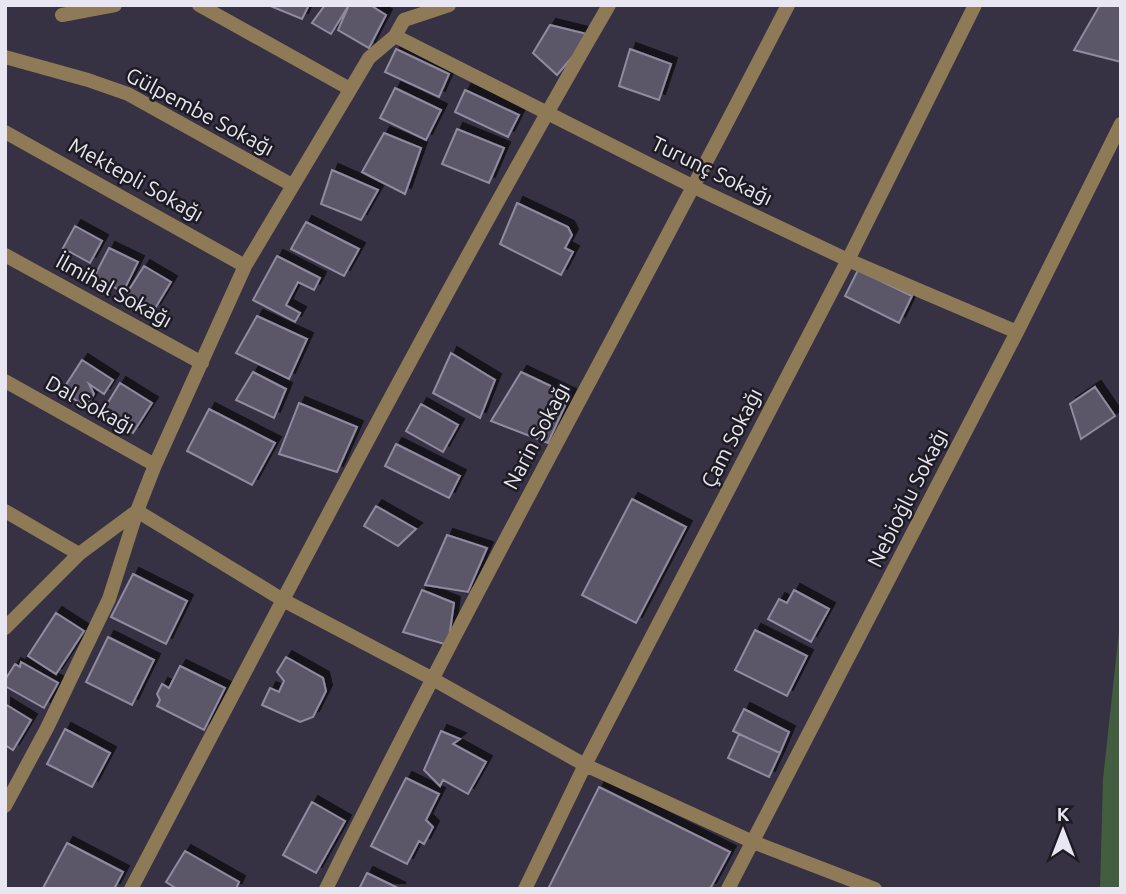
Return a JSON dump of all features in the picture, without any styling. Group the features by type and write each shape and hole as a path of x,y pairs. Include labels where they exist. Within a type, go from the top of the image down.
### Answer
{"street":[{"path":"62,15 115,5"},
{"path":"199,5 351,89"},
{"path":"5,806 47,728 108,599 155,465 245,266 369,58 395,36 404,20 449,5"},
{"path":"131,889 283,600 547,112 609,5"},
{"name":"Narin Sokağı","path":"326,889 431,678 694,187 788,5"},
{"name":"Çam Sokağı","path":"525,889 585,765 848,260 975,5"},
{"name":"Turunç Sokağı","path":"395,36 694,187 848,260 1017,332"},
{"name":"Gülpembe Sokağı","path":"5,57 128,94 292,185"},
{"name":"Nebioğlu Sokağı","path":"728,889 1017,332 1121,124"},
{"name":"Mektepli Sokağı","path":"5,132 245,266"},
{"name":"İlmihal Sokağı","path":"5,255 202,363"},
{"name":"Dal Sokağı","path":"5,381 155,465"},
{"path":"5,511 79,554"},
{"path":"137,511 283,600 431,678 585,765 753,842 875,889"},
{"path":"5,628 79,554 137,511"}],"green space":[{"path":"1121,613 1121,889 1100,889 1103,779"}],"building":[{"path":"268,5 309,5 302,19"},
{"path":"325,5 349,5 331,34 312,23"},
{"path":"349,5 370,5 386,15 369,48 338,30"},
{"path":"1100,5 1121,5 1121,62 1074,50"},
{"path":"550,25 591,35 557,75 533,53"},
{"path":"396,49 449,74 439,97 385,72"},
{"path":"630,49 671,64 659,100 619,86"},
{"path":"395,88 441,110 426,140 380,118"},
{"path":"465,90 519,115 508,137 455,112"},
{"path":"457,129 504,148 489,183 442,164"},
{"path":"384,133 421,148 405,194 362,172"},
{"path":"332,170 378,190 361,220 321,204"},
{"path":"517,203 568,227 572,235 565,248 573,252 561,275 500,244"},
{"path":"306,222 359,249 344,276 291,249"},
{"path":"75,226 102,241 90,263 63,248"},
{"path":"109,248 138,262 123,292 94,277"},
{"path":"277,256 320,278 314,290 298,282 286,305 300,313 295,322 253,300"},
{"path":"144,266 171,282 154,310 127,293"},
{"path":"858,270 912,296 899,323 845,296"},
{"path":"257,316 307,339 289,379 236,353"},
{"path":"451,353 495,380 480,418 433,393"},
{"path":"82,360 113,380 104,394 89,384 94,394 86,407 62,391"},
{"path":"253,372 286,389 274,418 236,400"},
{"path":"521,372 570,395 548,443 491,421"},
{"path":"120,383 152,403 133,433 101,414"},
{"path":"1095,387 1115,416 1081,439 1070,404"},
{"path":"299,403 357,427 337,472 279,454"},
{"path":"421,404 458,425 443,452 406,431"},
{"path":"209,409 275,443 252,485 187,451"},
{"path":"396,444 460,476 449,498 385,466"},
{"path":"632,499 686,527 636,623 582,595"},
{"path":"376,506 416,529 398,546 364,526"},
{"path":"447,535 487,548 468,592 425,585"},
{"path":"133,574 187,601 166,644 111,617"},
{"path":"422,590 454,603 448,645 403,632"},
{"path":"794,590 829,609 811,642 768,619 779,599 787,603"},
{"path":"56,613 84,631 56,674 28,656"},
{"path":"755,630 807,656 787,696 735,670"},
{"path":"108,637 154,660 132,705 86,682"},
{"path":"286,657 323,678 326,691 313,717 300,722 262,705 270,688 279,692 284,681 277,672"},
{"path":"21,662 58,683 44,708 5,686 5,680 15,664 20,667"},
{"path":"180,666 225,688 204,730 157,706 160,700 157,694 162,684 169,688"},
{"path":"5,704 31,720 13,750 5,745"},
{"path":"744,709 789,732 780,753 733,731"},
{"path":"65,729 110,753 92,787 47,764"},
{"path":"441,731 460,739 453,744 486,762 468,794 443,780 440,786 424,770"},
{"path":"739,734 780,753 769,777 728,758"},
{"path":"406,778 439,794 426,820 433,827 424,844 419,841 407,864 371,846"},
{"path":"599,787 730,852 710,889 548,889"},
{"path":"312,802 345,821 316,873 283,855"},
{"path":"67,843 123,872 114,889 43,888"},
{"path":"185,851 239,882 236,889 177,889 166,882"},
{"path":"367,873 400,889 359,889"}]}
